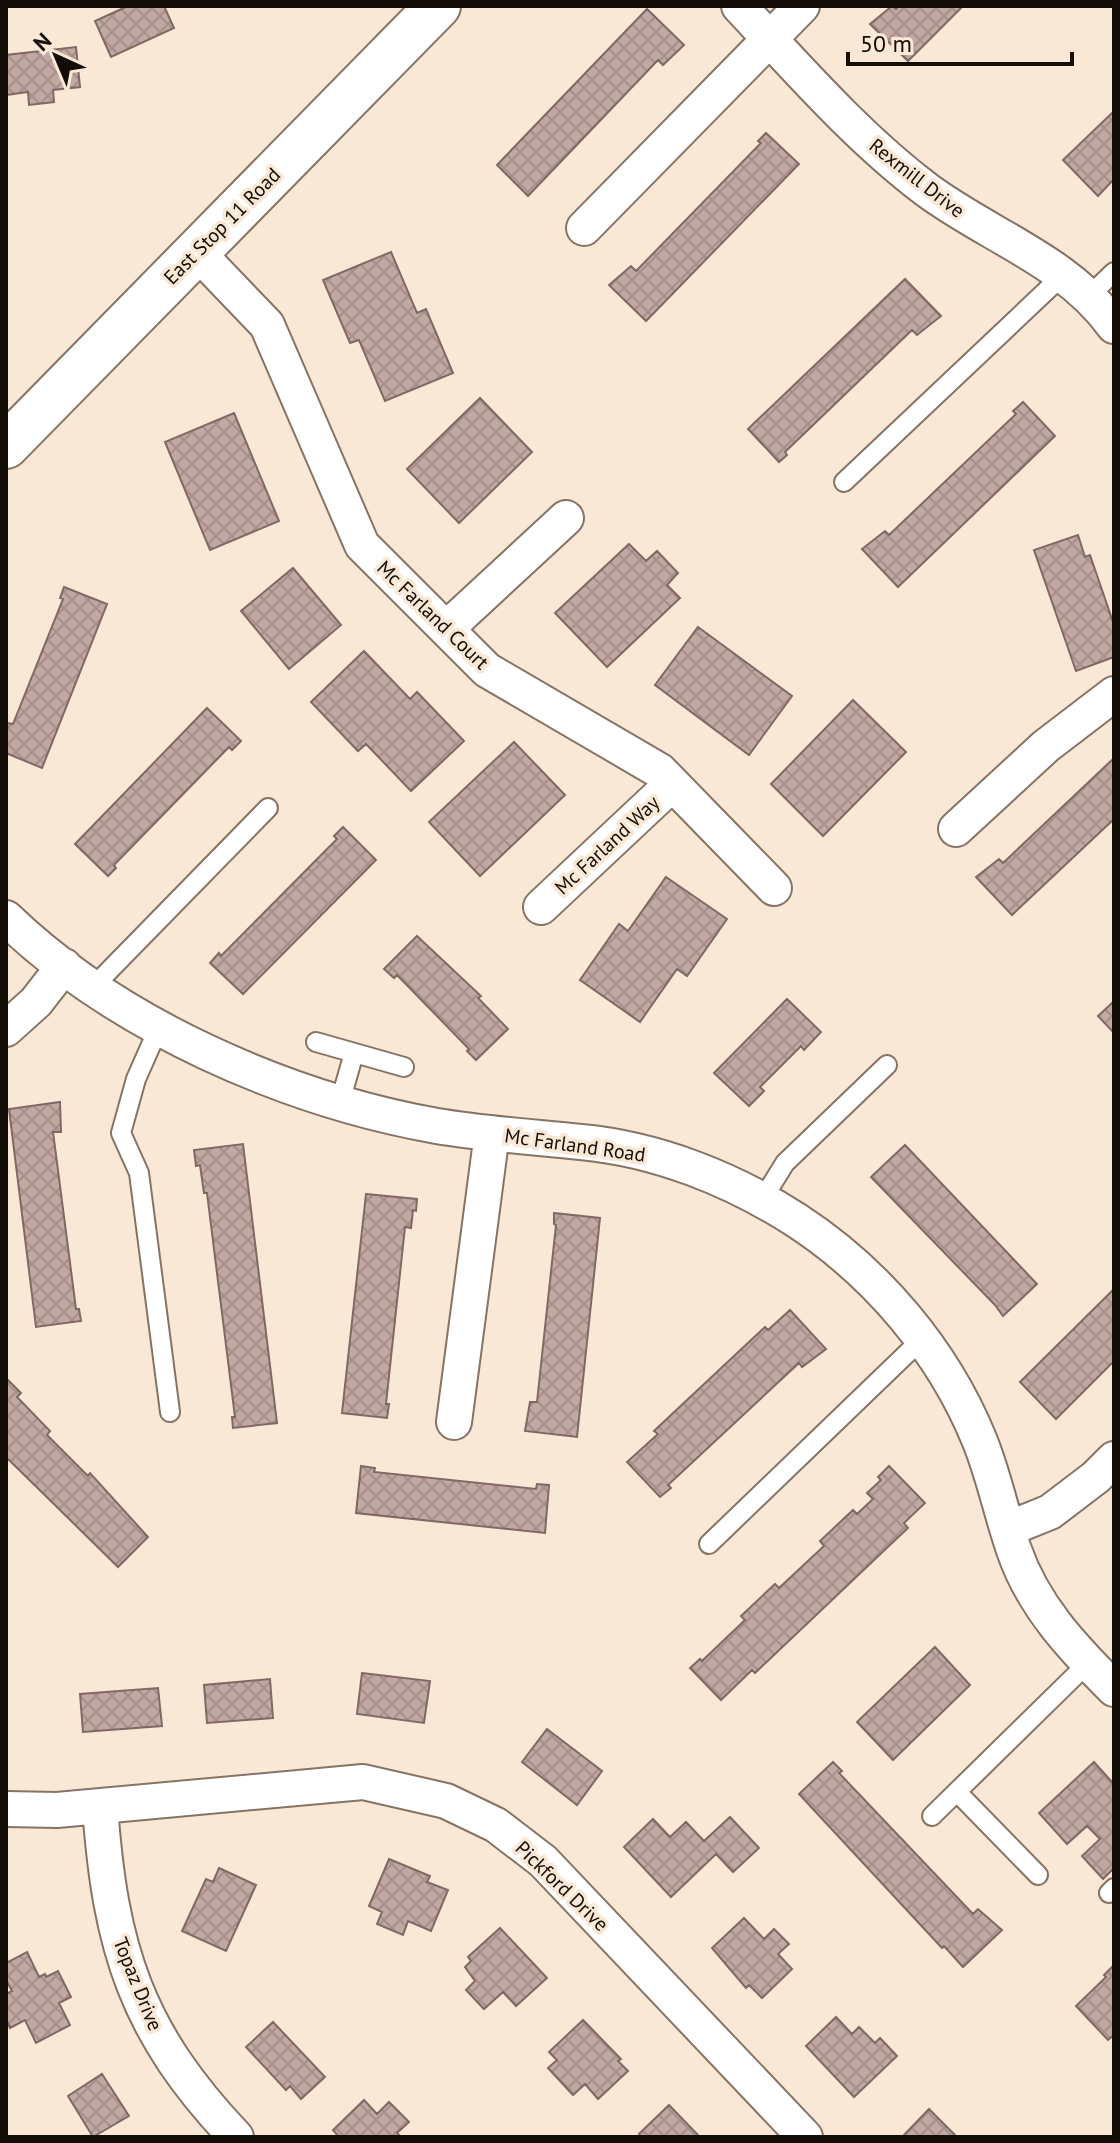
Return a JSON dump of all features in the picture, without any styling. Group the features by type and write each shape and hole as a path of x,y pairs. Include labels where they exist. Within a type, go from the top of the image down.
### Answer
{"main road":[{"name":"East Stop 11 Road","path":"6,446 438,6"}],"street":[{"name":"Rexmill Drive","path":"739,6 845,119 905,173 962,215 1034,254 1076,286 1114,326"},
{"path":"584,228 802,6"},
{"name":"Mc Farland Court","path":"197,252 267,325 362,545 487,670 660,771 774,888"},
{"path":"446,629 566,518"},
{"path":"956,829 1046,746 1114,694"},
{"name":"Mc Farland Way","path":"541,907 672,784"},
{"name":"Mc Farland Road","path":"6,918 64,966 159,1027 247,1070 340,1102 435,1125 581,1142 661,1158 714,1176 799,1222 842,1254 883,1293 941,1367 974,1428 994,1480 1017,1560 1044,1611 1114,1689"},
{"path":"6,1029 36,1002 64,966"},
{"path":"454,1422 492,1133"},
{"path":"1008,1529 1050,1512 1114,1459"},
{"name":"Pickford Drive","path":"6,1809 43,1811 363,1782 446,1801 484,1818 543,1861 805,2137"},
{"name":"Topaz Drive","path":"100,1806 112,1915 132,1982 155,2032 178,2068 211,2111 236,2137"}],"lane":[{"path":"844,482 1076,286 1114,272"},
{"path":"94,986 268,808"},
{"path":"159,1027 136,1079 121,1133 139,1173 170,1412"},
{"path":"316,1042 404,1067"},
{"path":"340,1102 354,1053"},
{"path":"762,1200 785,1163 887,1065"},
{"path":"709,1544 922,1339"},
{"path":"932,1816 1088,1663"},
{"path":"957,1792 1038,1875"}],"building":[{"path":"128,6 164,6 174,28 111,57 95,21"},
{"path":"892,6 896,9 899,6 963,6 908,61 870,24"},
{"path":"647,9 684,45 663,65 658,60 528,196 497,165"},
{"path":"76,47 80,87 53,90 54,102 29,105 28,92 6,95 6,55"},
{"path":"1114,111 1114,179 1098,196 1063,160"},
{"path":"766,133 799,164 646,321 609,285 631,266 636,271 761,143 758,141"},
{"path":"391,252 417,313 426,309 453,373 385,401 359,340 350,343 323,280"},
{"path":"905,279 941,316 917,335 912,330 785,452 787,455 779,462 748,429"},
{"path":"480,398 532,452 459,523 407,469"},
{"path":"1023,402 1055,436 898,587 862,549 885,531 889,535 1016,414 1013,411"},
{"path":"234,413 279,521 210,550 165,442"},
{"path":"1078,535 1085,557 1090,555 1114,625 1114,657 1076,671 1034,550"},
{"path":"629,544 646,561 657,551 678,573 667,585 680,598 607,667 555,613"},
{"path":"293,568 341,625 289,669 241,611"},
{"path":"64,587 107,604 42,768 6,753 6,723 13,724 63,599 60,598"},
{"path":"698,627 792,696 749,755 655,685"},
{"path":"364,651 410,699 417,692 464,741 411,791 366,744 358,751 311,702"},
{"path":"853,700 906,752 823,836 771,784"},
{"path":"207,708 241,741 232,750 229,747 114,865 116,868 108,876 75,844"},
{"path":"514,742 565,795 480,876 429,822"},
{"path":"1114,758 1114,819 1012,915 976,877 999,859 1003,863"},
{"path":"343,827 376,860 243,994 210,963 219,953 221,956 337,839 334,836"},
{"path":"666,877 727,919 687,976 677,969 640,1022 580,980 619,924 628,931"},
{"path":"417,936 481,996 478,998 508,1029 476,1060 397,975 394,978 384,969"},
{"path":"787,999 821,1032 804,1050 801,1046 760,1087 764,1091 749,1106 714,1073"},
{"path":"1114,1001 1114,1033 1098,1016"},
{"path":"60,1102 61,1132 53,1132 76,1309 79,1309 81,1321 36,1327 9,1109"},
{"path":"243,1144 277,1423 233,1428 232,1417 235,1417 207,1193 204,1193 200,1165 196,1166 194,1150"},
{"path":"905,1145 1037,1284 1003,1316 871,1177"},
{"path":"366,1194 417,1199 411,1228 405,1227 387,1418 342,1413"},
{"path":"554,1213 600,1218 577,1437 525,1431 530,1402 537,1402 556,1225"},
{"path":"1114,1289 1114,1361 1056,1419 1020,1382"},
{"path":"790,1310 826,1349 802,1367 799,1363 668,1485 671,1488 660,1497 627,1462 658,1434 654,1431 765,1327 768,1330"},
{"path":"6,1378 21,1393 17,1397 50,1431 47,1435 88,1476 90,1473 148,1537 118,1567 6,1457"},
{"path":"361,1466 375,1468 374,1472 536,1489 537,1484 549,1485 545,1533 356,1513"},
{"path":"889,1466 925,1503 904,1523 908,1528 755,1673 752,1670 721,1700 690,1668 700,1659 702,1661 745,1620 741,1616 775,1584 779,1588 824,1546 820,1541 853,1510 857,1514 873,1499 867,1493 881,1480 878,1477"},
{"path":"935,1647 970,1685 893,1760 857,1722"},
{"path":"362,1673 430,1681 424,1723 357,1714"},
{"path":"270,1679 273,1718 207,1723 204,1685"},
{"path":"158,1688 162,1726 83,1732 80,1694"},
{"path":"547,1729 602,1771 577,1805 522,1762"},
{"path":"833,1762 842,1771 839,1773 973,1914 978,1909 1002,1930 963,1967 799,1794"},
{"path":"1094,1762 1112,1782 1114,1780 1114,1868 1103,1879 1082,1856 1100,1839 1087,1826 1067,1844 1039,1813"},
{"path":"730,1817 759,1848 733,1872 716,1854 671,1897 624,1847 653,1819 670,1837 686,1822 704,1841"},
{"path":"389,1859 430,1876 427,1882 448,1890 431,1931 408,1921 403,1935 377,1924 382,1912 369,1906"},
{"path":"219,1868 256,1885 226,1951 182,1931 206,1879 213,1882"},
{"path":"744,1918 764,1939 774,1929 789,1944 778,1954 792,1969 762,1998 749,1985 746,1988 712,1948"},
{"path":"500,1928 547,1978 516,2006 503,1992 484,2009 466,1990 475,1981 465,1967 471,1961 468,1957"},
{"path":"27,1952 39,1977 58,1971 71,1997 59,2003 70,2025 36,2043 25,2020 10,2028 6,2019 6,1994 12,1991 6,1980 6,1963"},
{"path":"1114,1965 1114,2035 1108,2040 1076,2006"},
{"path":"836,2017 852,2034 859,2027 875,2043 880,2038 897,2056 854,2097 806,2046"},
{"path":"583,2020 621,2059 618,2061 628,2071 598,2099 585,2084 573,2095 548,2068 557,2060 549,2052"},
{"path":"273,2022 325,2077 301,2099 290,2086 286,2090 246,2047"},
{"path":"102,2074 129,2116 93,2137 68,2096"},
{"path":"364,2100 377,2114 389,2102 409,2122 397,2133 401,2137 339,2137 333,2130"},
{"path":"669,2105 700,2137 641,2137 639,2134"},
{"path":"929,2109 957,2137 902,2137"}]}
